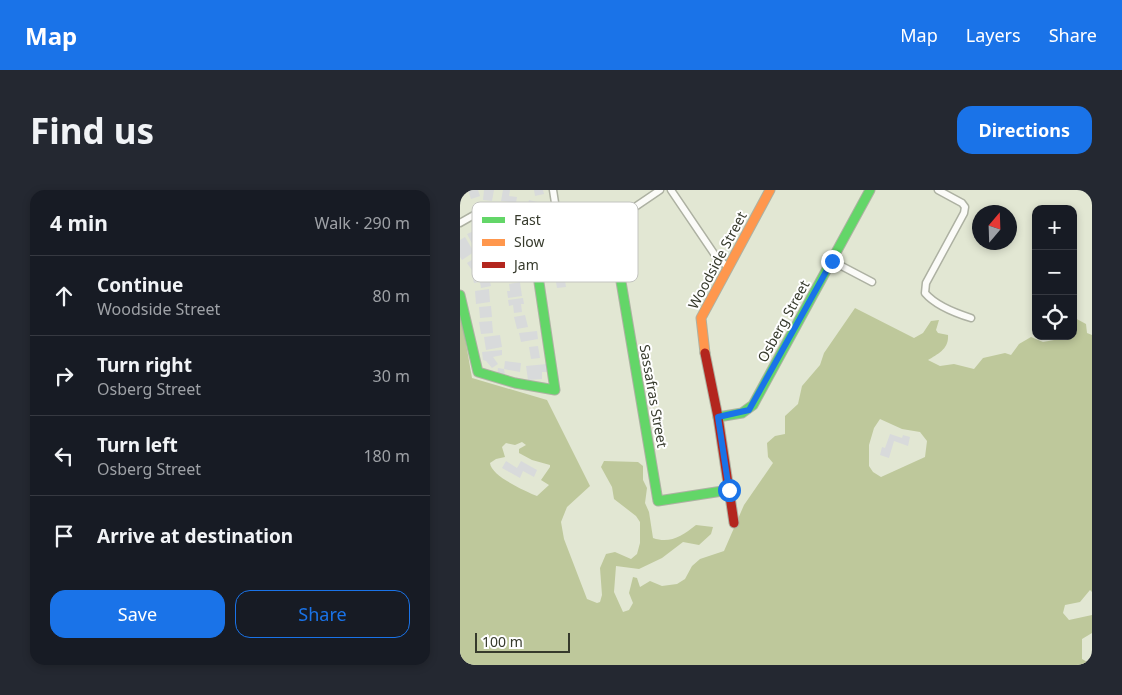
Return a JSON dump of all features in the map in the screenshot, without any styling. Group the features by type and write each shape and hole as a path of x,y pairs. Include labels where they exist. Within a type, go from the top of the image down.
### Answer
{"street":[{"path":"638,205 660,190"},
{"path":"671,190 717,258 728,267"},
{"name":"Woodside Street","path":"734,523 718,417 702,335 701,318 770,190"},
{"name":"Osberg Street","path":"718,417 749,410 870,190"},
{"path":"938,190 962,203 965,207 964,213 926,283 925,293 930,299 955,312 972,318"},
{"path":"460,223 472,216"},
{"path":"832,261 872,282"},
{"path":"460,295 478,372 515,383 555,390 539,282"},
{"name":"Sassafras Street","path":"621,282 658,501 729,490"}],"green space":[{"path":"855,308 914,338 923,333 931,321 939,320 936,330 938,333 948,335 947,344 928,360 940,366 954,364 974,369 983,358 1005,353 1011,355 1019,344 1031,337 1032,340 1043,342 1077,340 1077,319 1086,324 1087,333 1092,335 1092,592 1090,590 1080,602 1065,605 1063,613 1069,620 1092,615 1092,633 1082,639 1082,659 1089,663 1089,665 460,665 460,309 472,378 547,400 590,486 567,507 561,522 564,539 587,599 597,603 600,602 602,595 600,568 606,554 615,552 631,559 637,554 640,543 640,522 636,516 614,499 612,487 601,467 604,461 638,462 643,466 643,480 647,488 645,503 649,512 653,538 665,540 676,538 696,525 713,527 711,534 699,545 683,542 662,558 639,569 616,566 614,592 623,612 629,610 633,603 629,593 633,577 637,578 640,587 650,581 662,586 677,584 685,579 692,566 700,559 724,551 744,505 773,463 768,457 767,443 775,436 785,434 785,416 798,404 802,386 820,365 824,353","holes":["880,419 902,429 920,432 927,441 925,457 881,477 873,472 869,466 869,445 874,428","522,442 526,445 519,449 519,453 532,460 550,465 541,480 549,485 537,496 502,478 496,473 490,463 505,457 502,447 506,443 515,445"]}],"building":[{"path":"468,190 478,190 480,196 471,199"},
{"path":"484,190 494,190 492,201 483,200"},
{"path":"503,190 510,190 509,196 517,197 516,202 501,201"},
{"path":"534,190 543,190 544,194 535,196"},
{"path":"472,232 472,243 467,234"},
{"path":"465,237 472,249 472,253 462,260 460,257 460,240"},
{"path":"472,260 472,270 467,263"},
{"path":"480,282 490,282 491,286 481,288"},
{"path":"520,282 522,296 508,298 509,284"},
{"path":"556,282 565,282 566,287 557,288"},
{"path":"489,289 490,302 476,304 475,291"},
{"path":"523,298 524,304 521,304 522,312 514,313 513,305 509,306 508,300"},
{"path":"491,306 492,317 480,318 479,307"},
{"path":"525,315 528,327 517,329 514,317"},
{"path":"492,321 493,333 481,334 479,322"},
{"path":"537,331 538,339 521,342 519,333"},
{"path":"500,335 502,347 486,350 484,337"},
{"path":"538,346 540,358 531,359 529,347"},
{"path":"502,350 502,355 493,357 498,364 492,368 483,360 482,352"},
{"path":"505,361 521,363 520,372 504,369"},
{"path":"547,364 548,372 542,372 542,379 528,380 526,366"},
{"path":"498,368 504,369 505,375 497,374"},
{"path":"890,434 902,438 903,435 910,437 908,446 894,441 889,458 880,455 882,447 885,448"},
{"path":"506,461 517,468 521,461 537,470 534,477 523,471 520,478 502,468"}],"traffic: fast":[{"path":"718,417 742,413 753,405 870,190"},
{"path":"460,295 478,372 515,383 555,390 539,282"},
{"path":"621,282 658,501 729,490"}],"traffic: slow":[{"path":"705,353 701,318 770,190"}],"traffic: jam":[{"path":"705,353 718,417 734,523"}],"route":[{"path":"729,490 718,417 743,413 749,410 832,261"}]}
